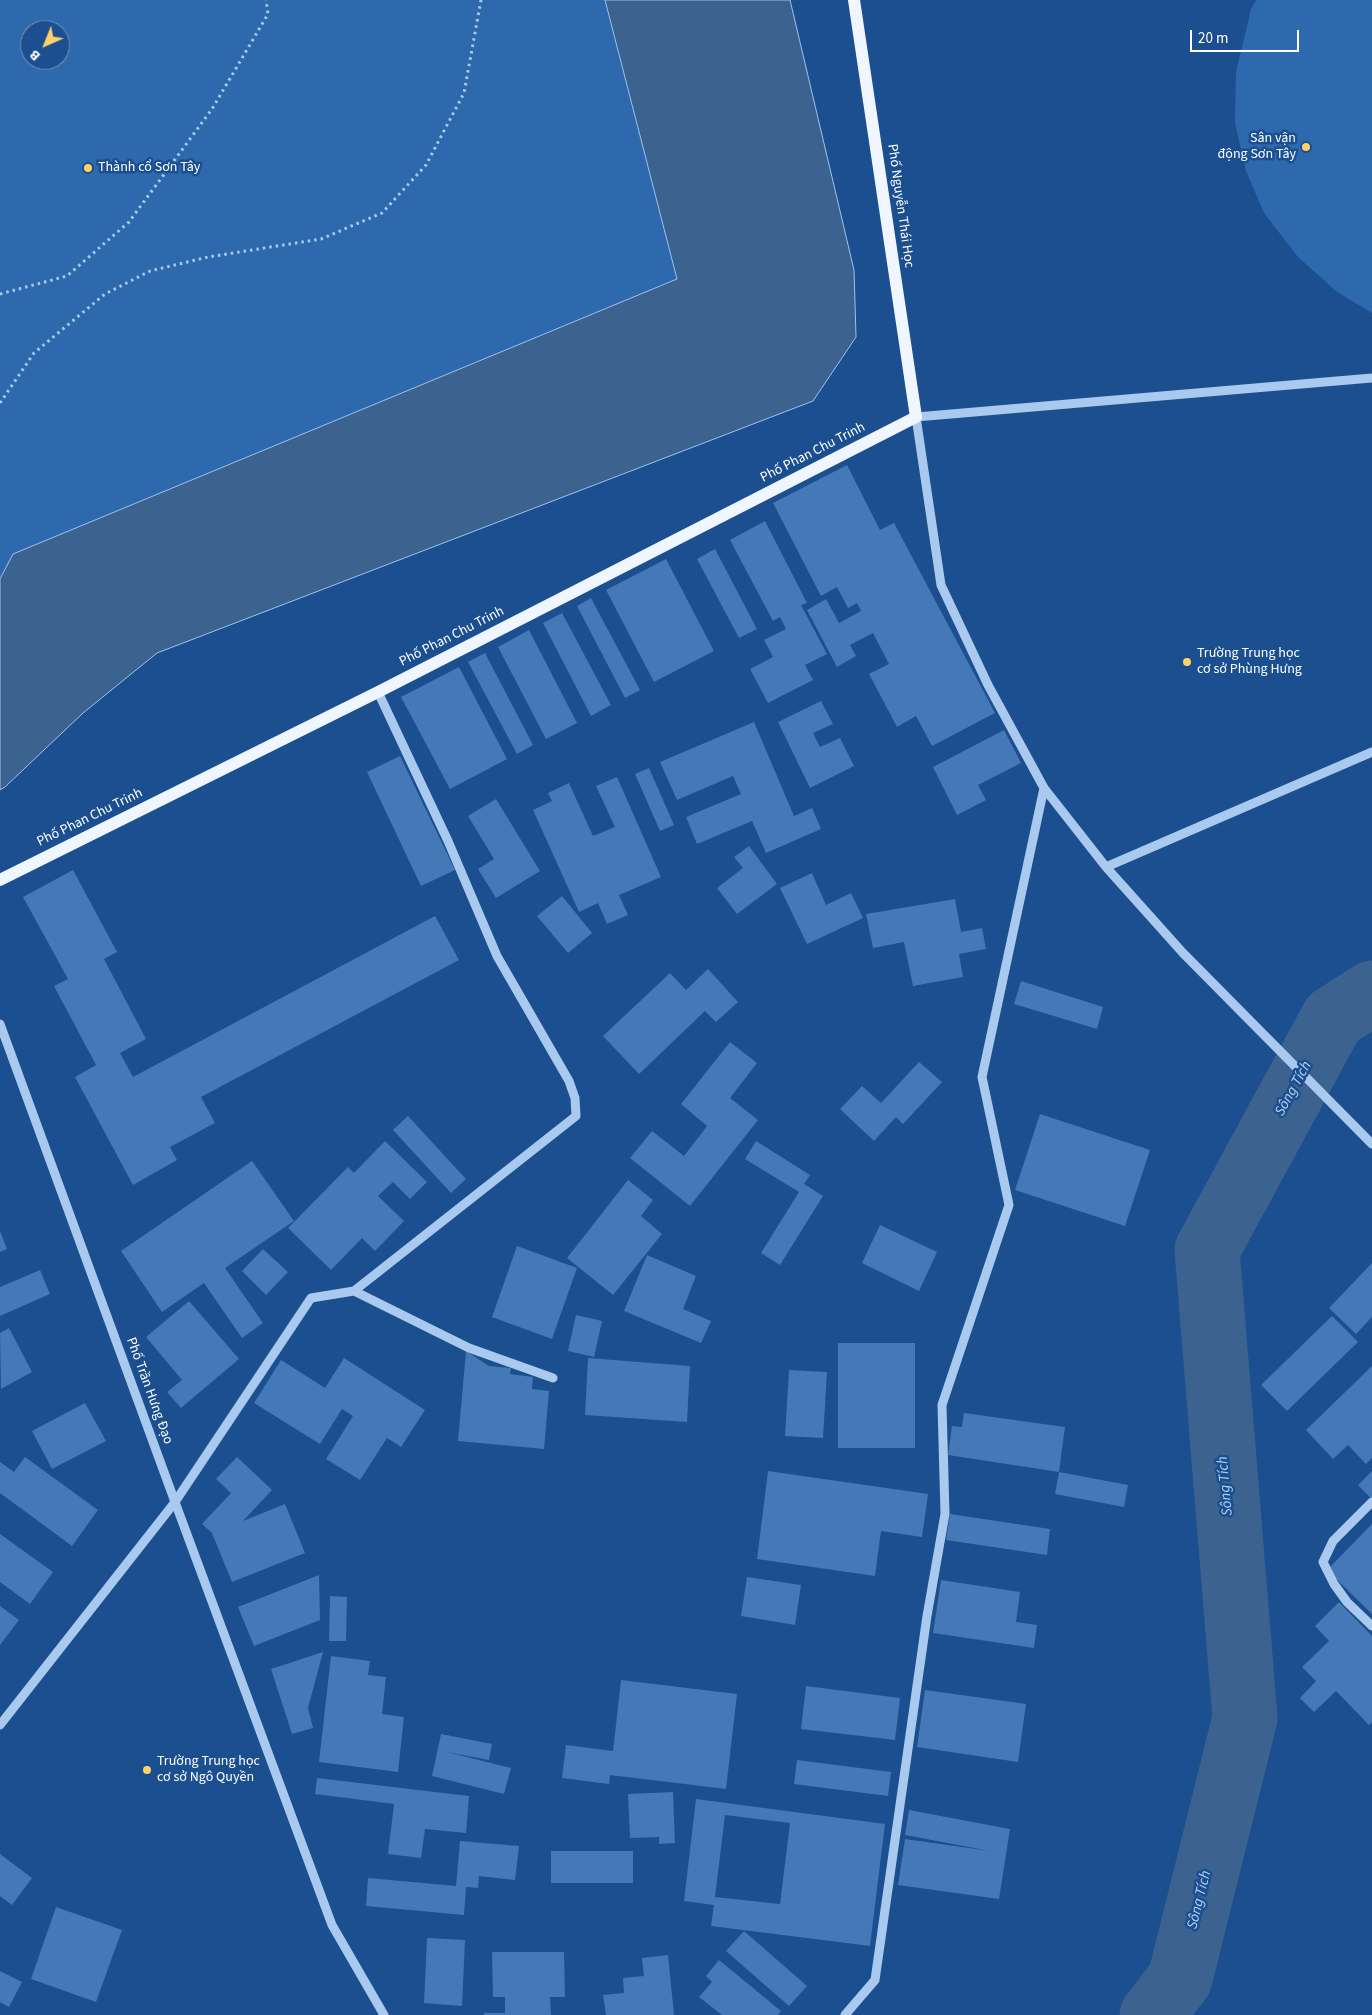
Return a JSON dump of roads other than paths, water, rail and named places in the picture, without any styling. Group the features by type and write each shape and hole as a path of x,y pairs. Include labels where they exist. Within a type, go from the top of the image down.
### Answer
{"main road":[{"name":"Phố Nguyễn Thái Học","path":"854,0 916,417"},
{"name":"Phố Phan Chu Trinh","path":"0,880 378,692 916,417"}],"street":[{"path":"1372,378 916,417 941,585 988,685 1044,788 1106,867 1183,953 1372,1144"},
{"path":"0,1725 175,1502 311,1298 354,1291 576,1116 575,1098 569,1080 497,956 448,841 378,692"},
{"path":"1106,867 1372,752"},
{"path":"845,2015 876,1980 927,1616 944,1514 942,1405 1009,1204 982,1077 1044,788"},
{"name":"Phố Trần Hưng Đạo","path":"0,1024 332,1924 384,2015"},
{"path":"354,1291 469,1348 553,1378"},
{"path":"1372,1502 1333,1541 1323,1562 1334,1584 1347,1602 1372,1626"}],"waterway":[{"name":"Sông Tích","path":"1152,2015 1180,1979 1245,1718 1207,1250 1333,1018 1372,993"}],"place":[{"name":"Sân vận động Sơn Tây","path":"1306,147"},
{"name":"Thành cổ Sơn Tây","path":"88,168"},
{"name":"Trường Trung học cơ sở Phùng Hưng","path":"1187,662"},
{"name":"Trường Trung học cơ sở Ngô Quyền","path":"147,1770"}]}
